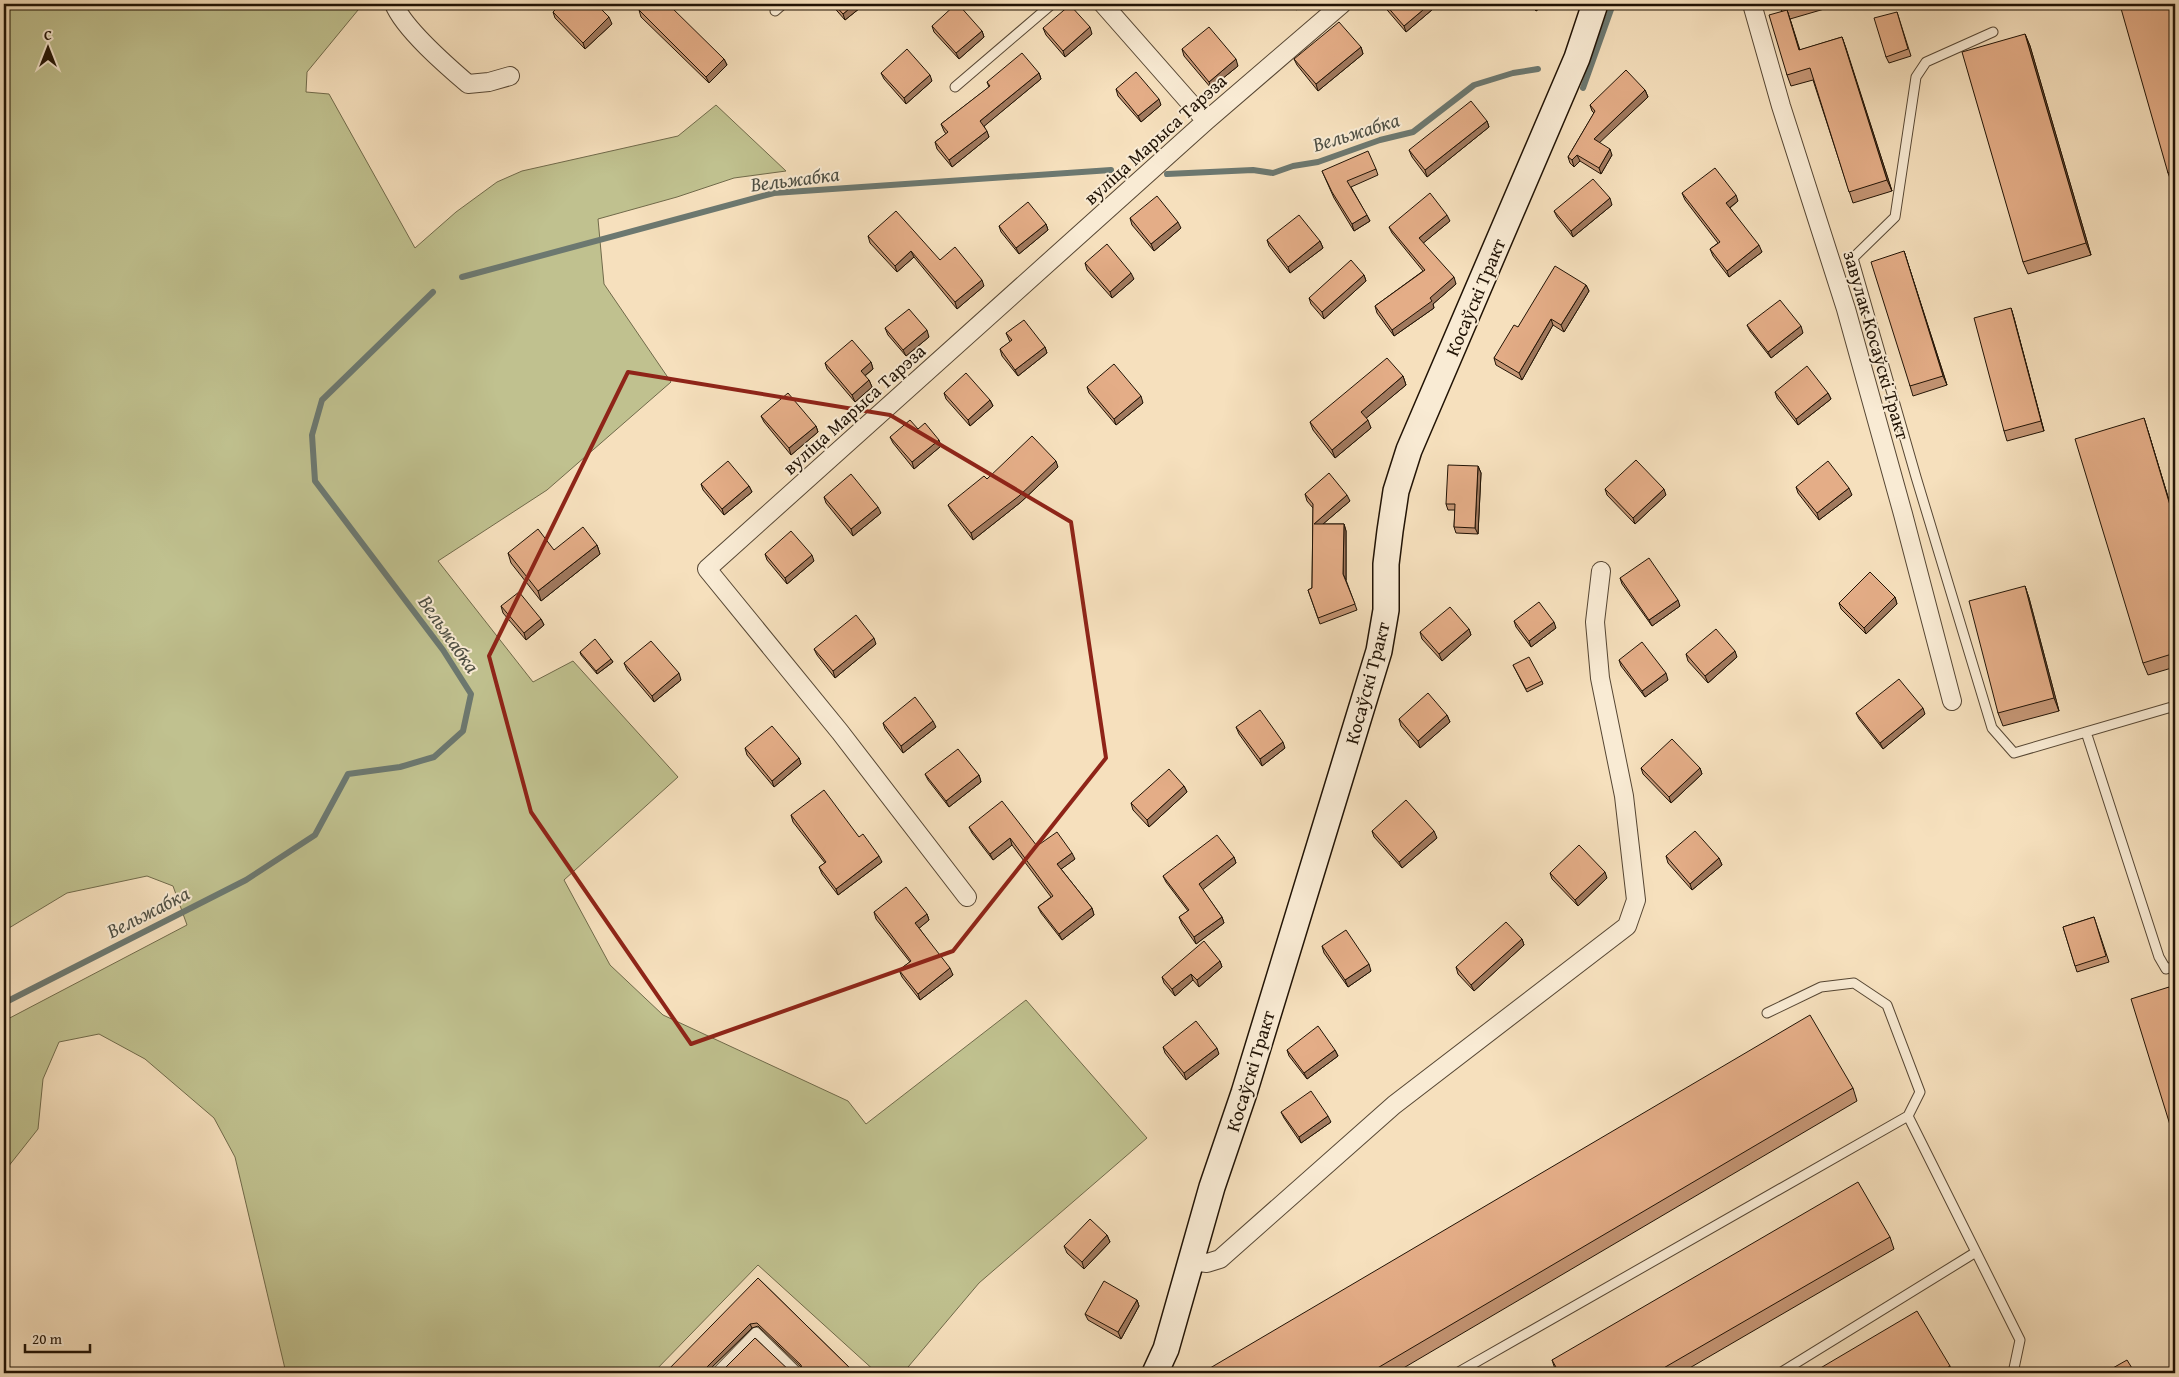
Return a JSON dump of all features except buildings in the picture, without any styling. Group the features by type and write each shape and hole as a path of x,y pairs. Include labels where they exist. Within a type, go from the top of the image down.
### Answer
{"main road":[{"name":"Косаўскі Тракт","path":"1155,1373 1166,1348 1190,1261 1379,651 1386,610 1386,564 1398,483 1409,450 1577,58 1595,4"}],"street":[{"path":"394,4 397,11 423,42 468,84 489,82 510,76"},
{"path":"1103,4 1206,121"},
{"name":"вуліца Марыса Тарэза","path":"967,897 840,732 707,569 1206,121 1342,4"},
{"name":"завулак Косаўскі Тракт","path":"1752,4 1781,106 1846,309 1903,514 1952,701"},
{"path":"1190,1261 1207,1263 1220,1259 1394,1105 1627,926 1636,900 1624,796 1600,678 1595,622 1601,571"}],"lane":[{"path":"775,11 783,4"},
{"path":"955,87 1052,4"},
{"path":"1993,32 1926,62 1916,77 1895,217 1853,258 1916,477 1992,728 2014,753 2175,706"},
{"path":"2086,732 2159,957 2166,969 2175,966"},
{"path":"1457,1373 1908,1116 1920,1092 1886,1005 1854,983 1821,988 1767,1013"},
{"path":"1908,1116 2020,1340 2013,1373"},
{"path":"1780,1373 1976,1252"},
{"path":"716,1373 756,1332 798,1373"}],"highlighted area":[{"path":"628,372 890,415 1071,522 1106,758 953,951 691,1044 531,812 489,656"}],"green space":[{"path":"4,4 363,4 307,72 306,92 329,94 415,248 456,212 497,182 522,171 678,136 716,105 786,171 734,178 677,197 598,219 604,284 671,382 547,490 438,561 533,682 573,661 678,777 564,880 610,965 663,1015 848,1101 866,1124 1026,1000 1147,1138 979,1283 903,1373 877,1373 758,1265 653,1373 286,1373 235,1157 214,1118 145,1059 99,1034 59,1042 43,1079 38,1129 4,1172 4,1021 187,925 173,886 147,876 67,893 4,931"}],"waterway":[{"name":"Вельжабка","path":"1583,88 1613,4"},
{"name":"Вельжабка","path":"1167,174 1253,170 1273,173 1293,166 1318,162 1380,140 1413,132 1474,85 1513,73 1538,69"},
{"name":"Вельжабка","path":"462,277 774,193 1111,170"},
{"name":"Вельжабка","path":"4,1003 246,880 315,835 348,774 400,767 434,757 463,731 471,694 443,650 315,481 312,435 322,400 433,292"}]}
